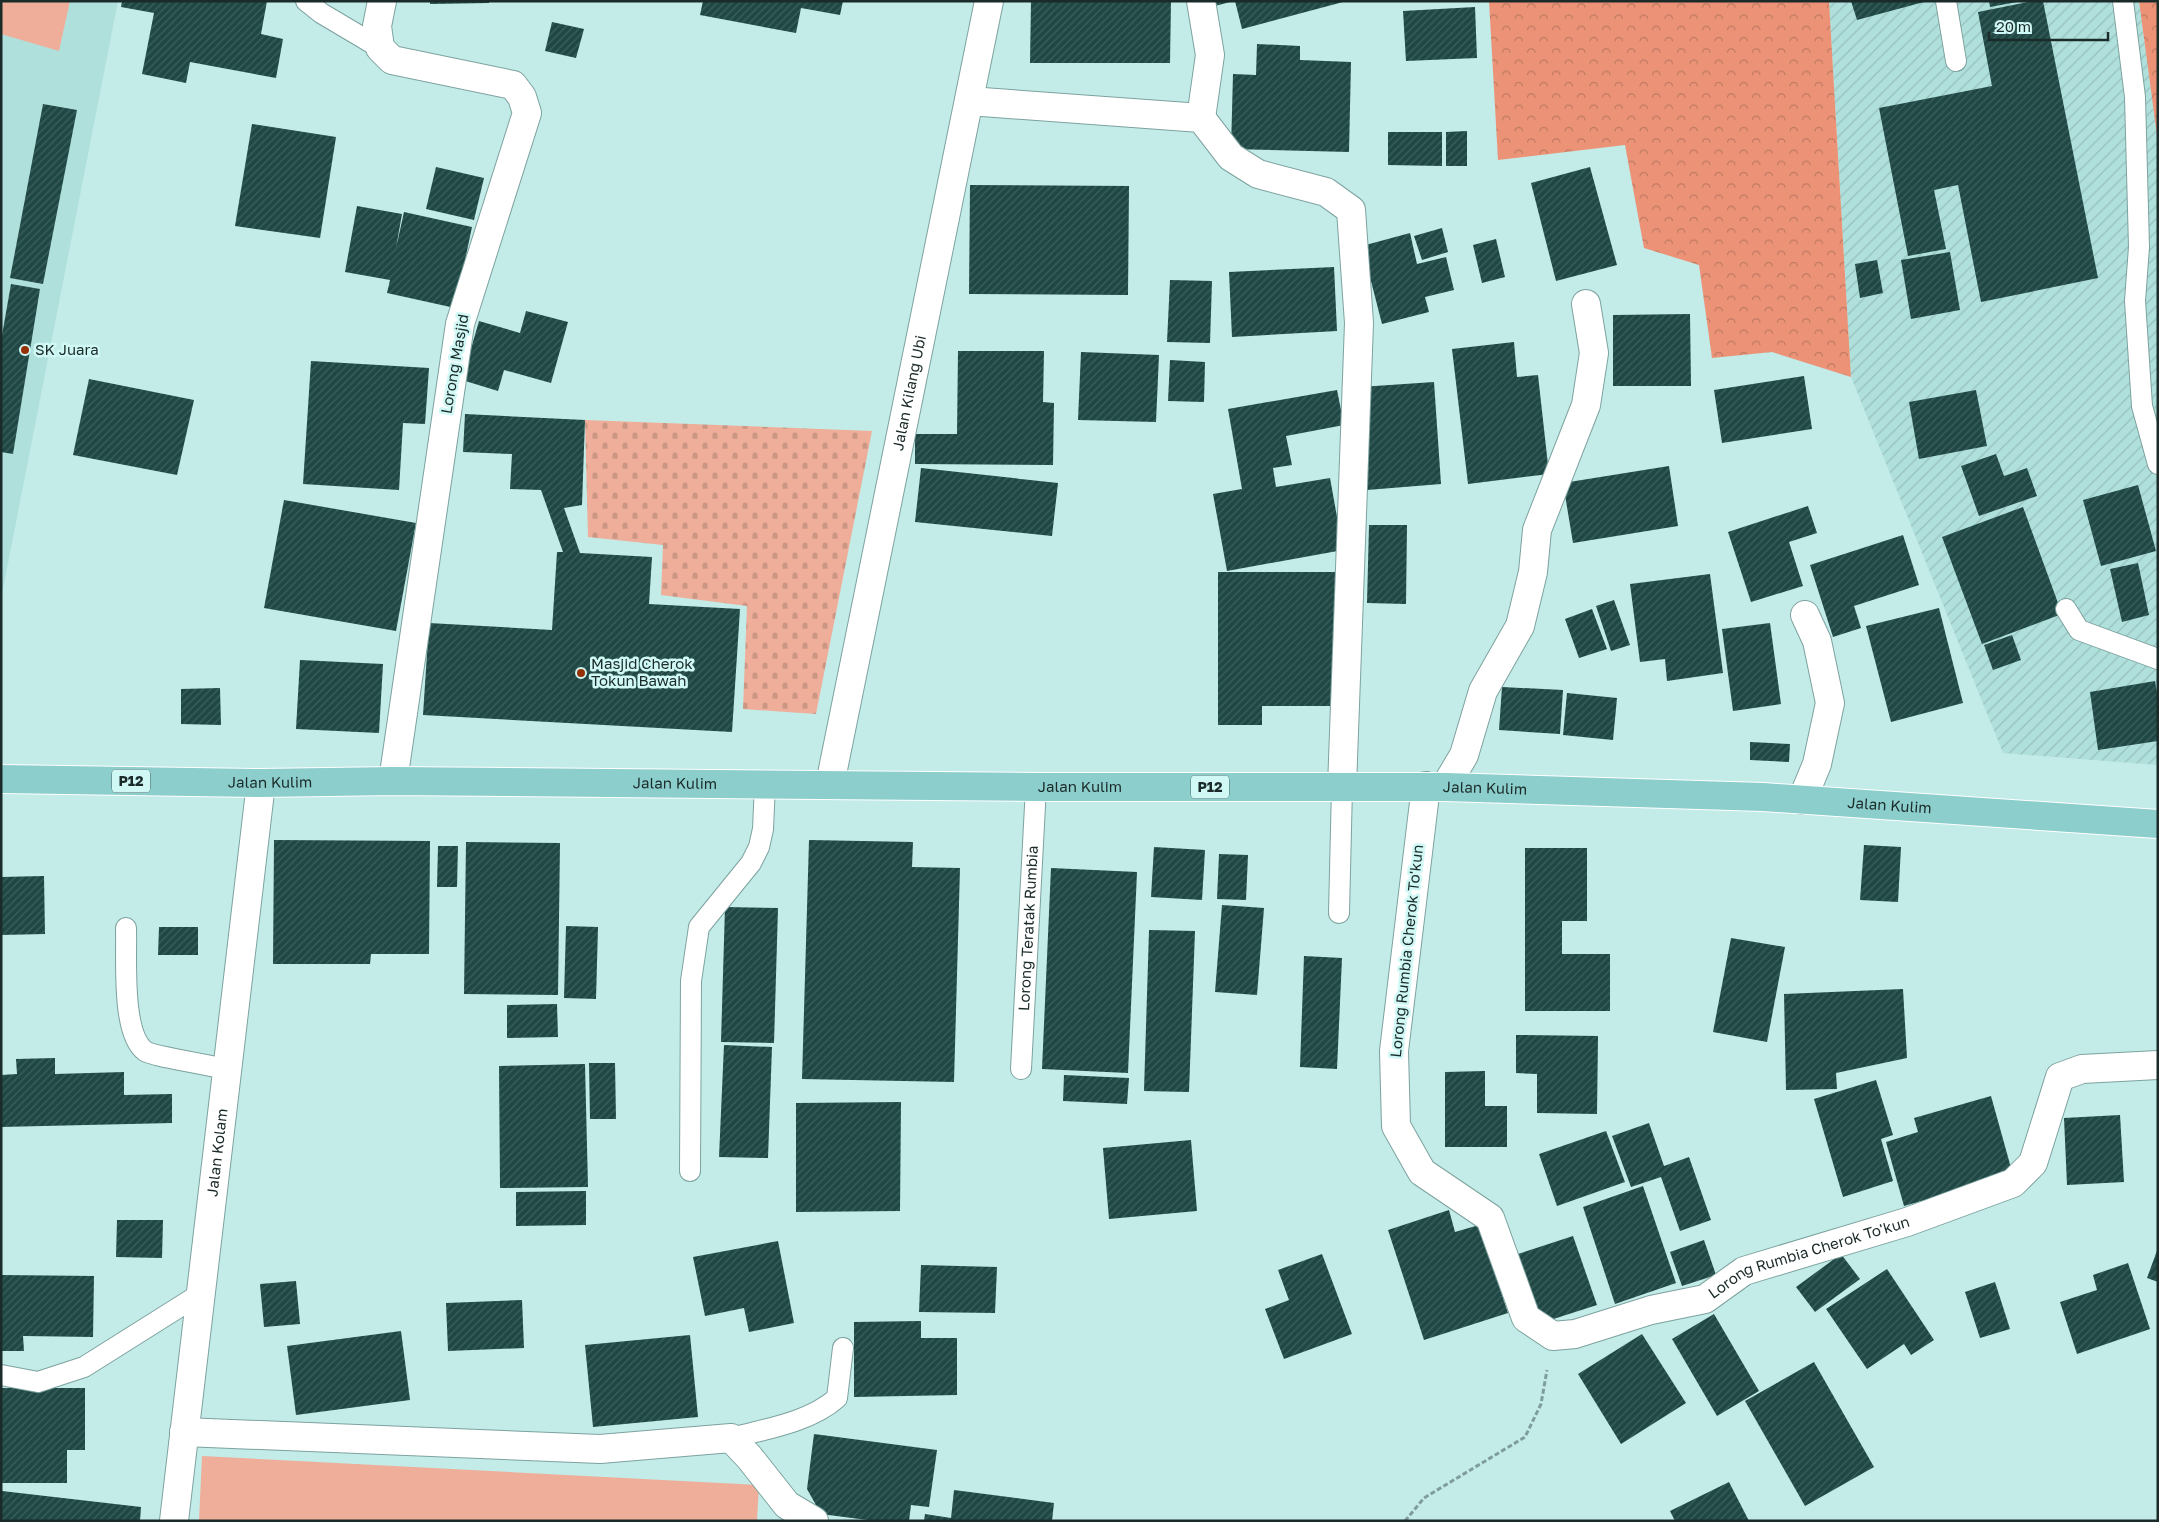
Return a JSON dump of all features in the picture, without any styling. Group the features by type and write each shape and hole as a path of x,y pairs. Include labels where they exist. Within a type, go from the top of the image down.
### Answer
{"main road":[{"name":"Jalan Kulim","path":"1,779 261,783 393,781 1036,787 1435,786 1802,800 2158,824"}],"street":[{"path":"380,48 377,26 382,1"},
{"name":"Jalan Kilang Ubi","path":"830,784 989,1"},
{"path":"1201,1 1210,55 1201,118 1230,157 1258,174 1326,192 1351,210 1358,323 1342,786"},
{"name":"Lorong Masjid","path":"380,48 392,60 513,85 522,97 527,113 460,324 393,781"},
{"path":"969,101 1201,118"},
{"path":"1435,786 1464,755 1482,691 1520,626 1533,572 1537,530 1586,405 1594,353 1586,304"},
{"path":"1802,800 1817,764 1830,703 1816,641 1804,616"},
{"name":"Jalan Kolam","path":"174,1521 261,783"},
{"name":"Lorong Rumbia Cherok To'kun","path":"1435,786 1394,1051 1396,1126 1422,1172 1490,1218 1526,1318 1553,1336 1575,1334 1651,1310 1705,1299 1744,1272 1907,1222 2012,1183 2033,1163 2060,1076 2082,1069 2158,1065"},
{"path":"184,1432 600,1449 730,1438 749,1457 787,1505 814,1521"}],"lane":[{"path":"306,1 321,13 380,48"},
{"path":"1946,1 1956,61"},
{"path":"2122,1 2135,98 2139,247 2134,301 2142,406 2158,464"},
{"path":"2066,609 2079,630 2158,660"},
{"path":"690,1170 691,981 699,927 751,863 759,847 765,784"},
{"path":"1339,913 1342,786"},
{"name":"Lorong Teratak Rumbia","path":"1021,1069 1036,787"},
{"path":"126,928 129,1023 135,1041 146,1052 227,1069"},
{"path":"1,1375 38,1382 84,1367 200,1294"},
{"path":"730,1438 778,1425 825,1409 837,1398 843,1348"}],"path":[{"path":"1405,1521 1424,1498 1525,1437 1541,1404 1553,1336"}],"shaded area":[{"name":"SK Juara","path":"1,1 118,1 1,599"},
{"path":"1829,1 2139,1 2158,143 2158,765 2003,753 1851,377"}],"green space":[{"path":"1,1 70,1 59,51 1,34"},
{"path":"1489,1 1829,1 1851,377 1772,352 1712,358 1699,265 1644,248 1625,145 1498,160"},
{"path":"2139,1 2158,1 2158,143"},
{"path":"585,420 872,431 816,714 743,709 747,606 661,595 663,545 588,537"},
{"path":"202,1456 759,1485 757,1521 199,1521"}],"building":[{"path":"122,1 267,1 261,34 283,39 276,78 190,62 186,83 142,74 154,13 121,7"},
{"path":"430,1 489,1 489,3 430,4"},
{"path":"703,1 843,1 840,15 801,8 796,33 700,15"},
{"path":"1031,1 1171,1 1170,63 1030,63"},
{"path":"1214,1 1230,1 1230,2 1215,6"},
{"path":"1235,1 1343,1 1343,2 1242,29"},
{"path":"1851,1 1924,1 1924,2 1857,20"},
{"path":"1989,1 2017,1 2017,2 1990,7"},
{"path":"2033,1 2043,1 2098,278 1981,302 1958,185 1934,190 1946,249 1908,256 1879,108 1992,86 1978,12"},
{"path":"1475,7 1477,58 1406,61 1403,11"},
{"path":"552,22 584,29 576,58 545,51"},
{"path":"1257,44 1300,46 1300,60 1351,62 1349,152 1231,149 1233,74 1256,75"},
{"path":"43,104 77,110 43,284 10,278"},
{"path":"252,124 336,137 320,238 235,226"},
{"path":"1467,131 1467,166 1446,166 1446,132"},
{"path":"1388,132 1442,132 1442,166 1388,165"},
{"path":"436,167 484,178 474,220 426,209"},
{"path":"1590,167 1617,265 1556,281 1531,183"},
{"path":"970,185 1129,186 1128,295 969,294"},
{"path":"357,206 402,214 396,248 404,212 472,227 455,308 387,293 390,280 345,272"},
{"path":"1442,228 1448,252 1422,260 1414,236"},
{"path":"1410,233 1417,264 1446,257 1454,290 1425,297 1429,312 1382,324 1362,246"},
{"path":"1496,239 1505,277 1482,283 1473,245"},
{"path":"1950,252 1960,310 1911,319 1901,260"},
{"path":"1877,260 1883,293 1860,298 1855,264"},
{"path":"1334,267 1337,331 1232,337 1229,272"},
{"path":"1170,280 1212,281 1210,343 1167,342"},
{"path":"11,284 40,289 13,454 1,452 1,341"},
{"path":"526,311 568,322 551,383 504,370 498,391 462,380 479,321 520,333"},
{"path":"1690,314 1691,386 1613,386 1613,315"},
{"path":"1514,342 1517,377 1538,375 1549,474 1468,484 1452,349"},
{"path":"958,351 1044,351 1043,402 1054,403 1053,465 915,464 915,434 957,434"},
{"path":"1081,352 1159,355 1156,422 1078,420"},
{"path":"1170,360 1205,362 1204,402 1168,401"},
{"path":"311,361 429,368 425,424 403,423 399,490 303,484"},
{"path":"1804,376 1812,429 1722,443 1714,390"},
{"path":"89,379 194,400 177,475 73,455"},
{"path":"1434,382 1441,484 1367,490 1360,387"},
{"path":"1337,390 1344,425 1286,436 1292,465 1273,468 1276,487 1330,478 1343,550 1227,571 1213,494 1242,489 1228,409"},
{"path":"1976,390 1987,446 1919,459 1909,402"},
{"name":"Masjid Cherok Tokun Bawah","path":"465,414 585,420 582,505 564,508 580,553 652,557 649,604 740,609 732,732 423,715 429,623 552,630 557,552 563,552 541,490 510,489 512,454 463,452"},
{"path":"1996,454 2004,476 2027,468 2037,496 1979,516 1961,466"},
{"path":"1669,466 1678,526 1573,543 1563,483"},
{"path":"921,468 1058,483 1052,536 915,522"},
{"path":"2138,485 2156,551 2101,566 2083,500"},
{"path":"284,500 416,523 396,631 264,608"},
{"path":"1808,506 1817,533 1789,542 1803,586 1751,602 1728,532"},
{"path":"2023,507 2062,614 1982,644 1942,537"},
{"path":"1369,525 1407,525 1406,604 1367,603"},
{"path":"1903,535 1919,585 1854,606 1861,628 1833,637 1810,565"},
{"path":"2138,563 2149,615 2122,622 2110,569"},
{"path":"1218,572 1339,572 1339,706 1262,706 1262,725 1218,725"},
{"path":"1710,574 1723,673 1667,681 1665,659 1640,662 1630,584"},
{"path":"1614,600 1630,645 1611,651 1596,606"},
{"path":"1939,608 1963,703 1891,722 1866,626"},
{"path":"1592,609 1607,649 1579,658 1565,619"},
{"path":"1770,623 1781,704 1733,711 1722,629"},
{"path":"2012,635 2021,660 1993,670 1984,645"},
{"path":"300,660 383,664 379,733 296,729"},
{"path":"2155,681 2158,698 2158,741 2098,750 2090,692"},
{"path":"1502,687 1563,690 1560,734 1499,730"},
{"path":"220,688 221,725 181,724 181,689"},
{"path":"1567,693 1617,698 1613,740 1563,735"},
{"path":"1750,742 1790,744 1789,762 1750,760"},
{"path":"274,840 430,841 429,954 371,954 370,964 273,964"},
{"path":"809,840 913,842 912,867 960,868 954,1082 802,1079"},
{"path":"466,842 560,843 558,995 464,994"},
{"path":"1864,845 1901,847 1898,902 1860,900"},
{"path":"438,846 458,846 457,887 437,887"},
{"path":"1154,847 1205,850 1202,900 1151,897"},
{"path":"1525,848 1587,848 1587,921 1562,921 1562,954 1610,954 1610,1011 1525,1011"},
{"path":"1219,854 1248,855 1246,900 1217,899"},
{"path":"1051,868 1137,872 1128,1073 1042,1069"},
{"path":"44,876 45,934 1,935 1,877"},
{"path":"1222,905 1264,908 1257,995 1215,992"},
{"path":"725,907 778,908 774,1043 721,1042"},
{"path":"566,926 598,927 596,999 564,998"},
{"path":"159,927 198,927 198,955 158,955"},
{"path":"1149,930 1195,931 1189,1092 1144,1091"},
{"path":"1731,938 1785,947 1767,1042 1713,1032"},
{"path":"1304,956 1342,958 1337,1069 1300,1067"},
{"path":"1903,989 1907,1058 1836,1073 1837,1089 1786,1090 1784,994"},
{"path":"557,1004 558,1037 507,1038 507,1005"},
{"path":"1516,1035 1598,1036 1597,1114 1537,1113 1537,1074 1516,1073"},
{"path":"724,1045 772,1047 768,1158 719,1157"},
{"path":"55,1058 55,1074 124,1072 124,1095 172,1094 172,1123 1,1127 1,1075 17,1074 16,1059"},
{"path":"589,1063 615,1063 616,1119 590,1119"},
{"path":"585,1064 588,1187 500,1188 499,1066"},
{"path":"1485,1071 1485,1106 1507,1106 1507,1147 1445,1147 1445,1072"},
{"path":"1064,1075 1129,1078 1127,1104 1063,1101"},
{"path":"1876,1080 1893,1135 1881,1139 1893,1181 1843,1197 1814,1099"},
{"path":"1991,1096 2013,1175 1904,1206 1886,1142 1918,1132 1914,1118"},
{"path":"901,1102 900,1211 796,1212 796,1103"},
{"path":"2120,1115 2124,1182 2067,1185 2064,1118"},
{"path":"1649,1123 1664,1166 1689,1157 1711,1220 1680,1231 1661,1177 1631,1187 1612,1136"},
{"path":"1606,1131 1625,1182 1557,1206 1539,1154"},
{"path":"1191,1140 1197,1211 1109,1219 1103,1148"},
{"path":"1643,1186 1676,1283 1615,1304 1583,1207"},
{"path":"586,1191 586,1225 516,1226 516,1192"},
{"path":"1449,1210 1455,1232 1479,1225 1508,1313 1424,1340 1388,1230"},
{"path":"117,1220 163,1220 162,1258 116,1257"},
{"path":"1573,1236 1597,1305 1541,1323 1518,1254"},
{"path":"1704,1240 1716,1275 1682,1286 1670,1252"},
{"path":"778,1241 794,1323 749,1332 744,1308 705,1316 693,1257"},
{"path":"2158,1248 2158,1282 2147,1278"},
{"path":"1322,1254 1352,1334 1284,1359 1265,1309 1289,1300 1278,1270"},
{"path":"1841,1254 1860,1279 1815,1312 1796,1287"},
{"path":"2128,1263 2150,1329 2077,1354 2060,1302 2097,1290 2093,1275"},
{"path":"921,1265 997,1267 995,1313 919,1312"},
{"path":"1887,1269 1934,1340 1911,1355 1904,1344 1867,1369 1826,1309"},
{"path":"1,1275 94,1276 93,1337 23,1336 24,1351 1,1351"},
{"path":"296,1281 300,1324 264,1327 260,1284"},
{"path":"1995,1282 2010,1329 1980,1338 1965,1292"},
{"path":"522,1300 524,1348 448,1351 446,1303"},
{"path":"1714,1314 1759,1391 1717,1416 1672,1339"},
{"path":"921,1321 921,1338 957,1338 957,1395 854,1397 854,1322"},
{"path":"401,1331 410,1400 296,1415 287,1346"},
{"path":"1642,1334 1686,1403 1621,1444 1578,1374"},
{"path":"690,1335 698,1417 593,1427 585,1345"},
{"path":"1814,1362 1874,1467 1805,1506 1745,1401"},
{"path":"1,1388 85,1388 85,1450 67,1450 67,1483 1,1483"},
{"path":"814,1434 937,1450 929,1507 911,1505 909,1521 875,1521 821,1514 807,1489"},
{"path":"1729,1482 1749,1521 1675,1521 1670,1511"},
{"path":"954,1490 1054,1503 1052,1521 924,1521 925,1514 951,1518"},
{"path":"2,1491 141,1507 140,1521 1,1521"}],"place":[{"name":"SK Juara","path":"25,350"},
{"name":"Masjid Cherok Tokun Bawah","path":"581,673"}]}
